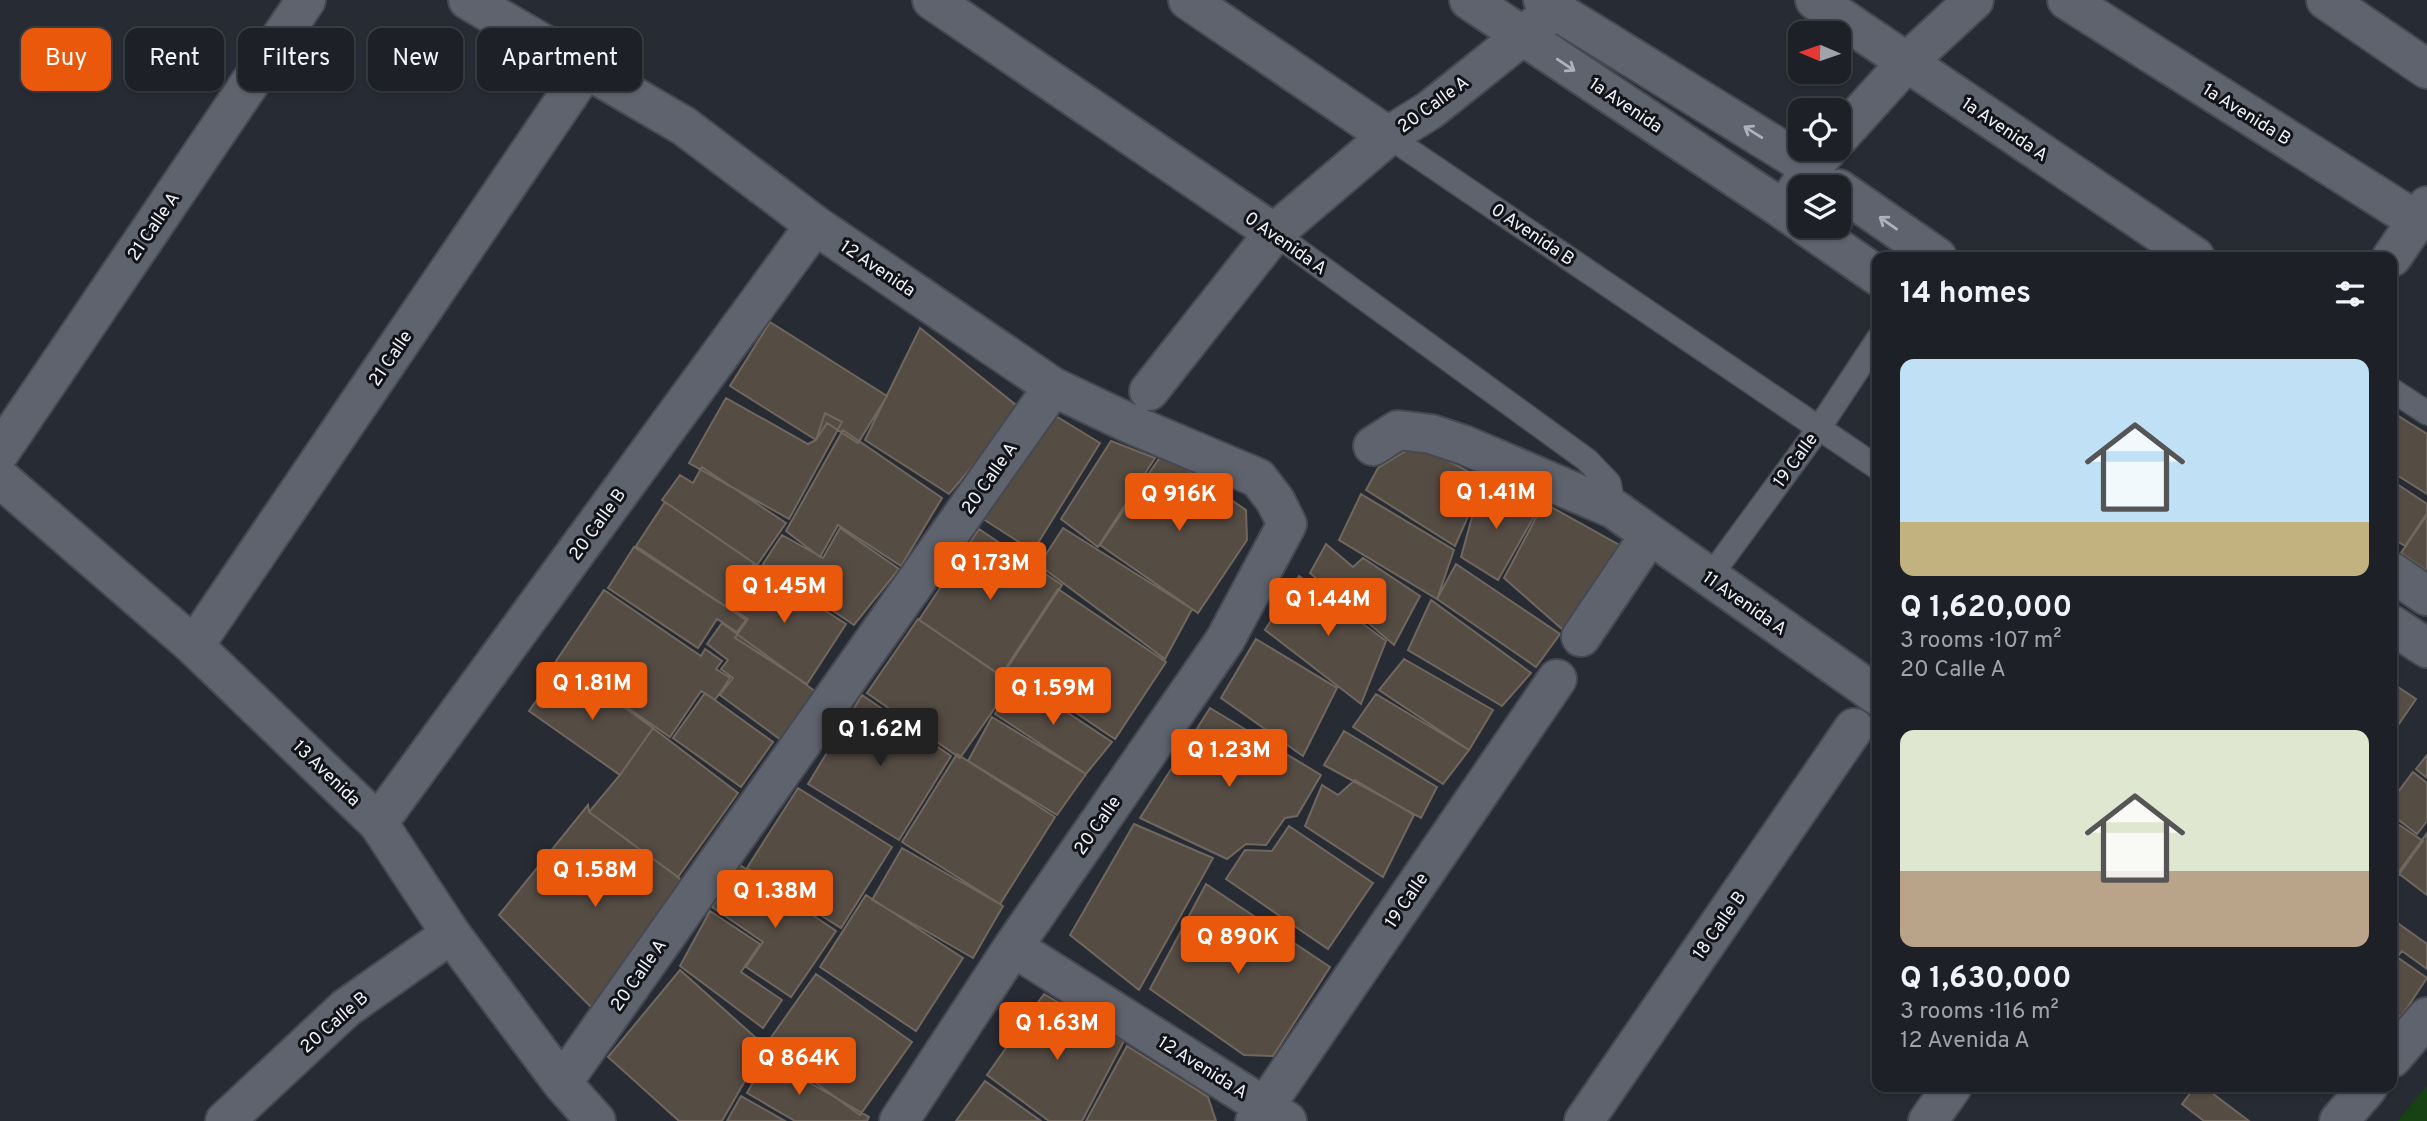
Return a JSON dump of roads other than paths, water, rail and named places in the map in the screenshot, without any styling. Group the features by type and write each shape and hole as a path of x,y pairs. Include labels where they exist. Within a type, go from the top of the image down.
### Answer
{"street":[{"name":"21 Calle A","path":"0,452 306,0"},
{"name":"12 Avenida","path":"468,0 516,28"},
{"name":"0 Avenida A","path":"932,0 1274,233"},
{"name":"0 Avenida B","path":"1188,0 1388,136"},
{"name":"1a Avenida","path":"1469,0 1788,213"},
{"name":"1a Avenida A","path":"1815,0 2188,252"},
{"path":"1851,123 1906,62 1974,0"},
{"name":"1a Avenida B","path":"2067,0 2424,219"},
{"path":"2326,0 2427,69"},
{"name":"20 Calle A","path":"1149,391 1274,233 1388,136 1430,110 1522,36 1549,5"},
{"path":"1549,5 1829,173 1931,252"},
{"name":"21 Calle","path":"194,646 571,91"},
{"name":"12 Avenida","path":"624,91 684,126 815,225 1053,387 1133,425 1258,478 1275,500 1287,524"},
{"path":"2396,252 2424,219"},
{"name":"20 Calle B","path":"378,823 815,225"},
{"name":"1a Avenida","path":"1824,238 1872,272"},
{"name":"20 Calle A","path":"562,1083 1053,387"},
{"path":"1373,446 1398,430 1431,434 1464,445 1614,509"},
{"name":"13 Avenida","path":"0,478 194,646 378,823 451,934 562,1083 596,1121"},
{"name":"11 Avenida A","path":"1614,509 1709,578 1872,685"},
{"name":"20 Calle","path":"899,1121 1013,947 1225,640 1287,524"},
{"path":"1581,637 1649,536"},
{"path":"2397,575 2427,596"},
{"path":"2397,628 2427,648"},
{"name":"19 Calle","path":"1269,1116 1557,679"},
{"name":"18 Calle B","path":"1584,1121 1854,728"},
{"name":"20 Calle B","path":"225,1121 346,1008 451,934"},
{"name":"12 Avenida A","path":"1013,947 1269,1116"},
{"path":"1928,1121 1948,1092"},
{"path":"2339,1121 2364,1092"}],"lane":[{"name":"0 Avenida B","path":"1388,136 1872,464"},
{"name":"0 Avenida A","path":"1274,233 1587,460 1609,483 1614,509"},
{"name":"19 Calle","path":"1709,578 1819,428 1872,348"},
{"path":"2397,393 2427,413"}]}
